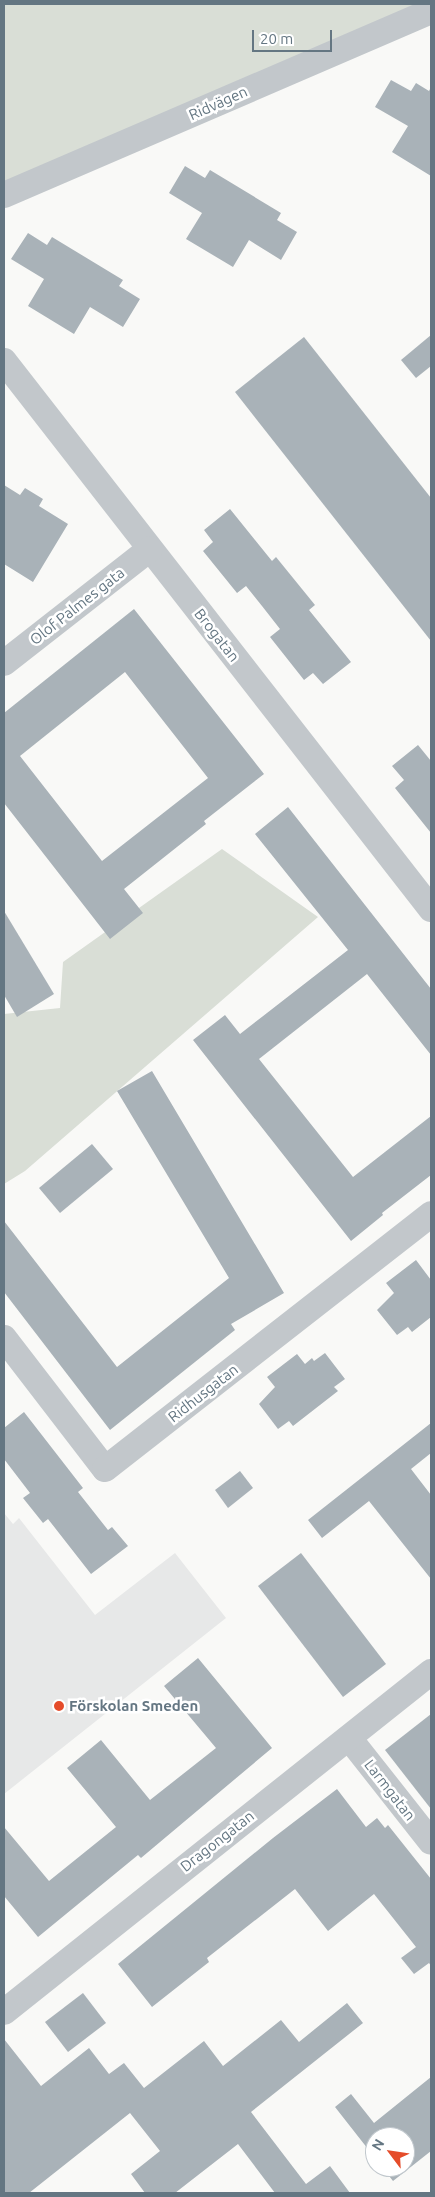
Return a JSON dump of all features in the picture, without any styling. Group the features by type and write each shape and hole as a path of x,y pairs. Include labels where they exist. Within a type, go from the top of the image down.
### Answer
{"street":[{"name":"Ridvägen","path":"4,195 431,11"},
{"name":"Brogatan","path":"4,361 431,909"},
{"name":"Olof Palmes gata","path":"4,663 150,549"},
{"name":"Ridhusgatan","path":"4,1338 105,1469 431,1214"},
{"name":"Dragongatan","path":"4,2012 431,1672"},
{"name":"Larmgatan","path":"349,1738 431,1842"}],"shaded area":[{"path":"4,4 431,4 4,195"},
{"path":"222,849 318,917 25,1171 4,1184 4,1014 60,1008 63,962"},
{"name":"Förskolan Smeden","path":"4,1513 13,1524 19,1518 95,1615 175,1553 226,1618 4,1794"}],"building":[{"path":"391,80 411,91 416,83 429,91 431,87 431,176 392,152 408,126 375,107"},
{"path":"185,166 205,178 210,170 281,213 277,220 297,232 281,260 249,240 233,267 186,239 202,213 169,193"},
{"path":"28,233 47,245 52,237 123,280 119,286 140,299 123,327 90,307 74,334 28,306 44,279 11,259"},
{"path":"431,335 431,366 416,378 401,360"},
{"path":"304,337 431,498 431,641 235,392"},
{"path":"4,485 20,495 25,488 43,499 39,506 68,524 33,582 4,564"},
{"path":"230,509 272,561 276,557 315,605 309,610 351,662 323,684 313,673 304,680 270,637 280,629 262,606 246,586 237,593 203,551 213,542 204,530"},
{"path":"134,609 264,774 204,821 206,824 124,889 143,913 110,939 4,803 4,713","holes":["125,672 208,778 102,861 20,756"]},
{"path":"418,745 431,761 431,833 395,788 404,780 392,766"},
{"path":"288,807 431,989 431,1055 367,974 259,1059 353,1177 431,1116 431,1175 382,1213 383,1215 351,1241 193,1040 225,1015 240,1034 348,950 255,834"},
{"path":"4,911 54,994 17,1017 4,995"},
{"path":"152,1071 284,1293 231,1324 235,1330 110,1430 4,1292 4,1221 117,1367 229,1278 117,1091"},
{"path":"92,1144 113,1169 60,1213 39,1188"},
{"path":"416,1260 431,1280 431,1317 412,1332 408,1327 397,1335 377,1310 394,1293 386,1283"},
{"path":"325,1353 345,1379 334,1387 338,1391 293,1426 289,1421 278,1429 259,1404 275,1387 267,1377 297,1354 305,1364 312,1358 314,1361"},
{"path":"24,1412 83,1488 78,1492 108,1530 112,1527 128,1546 91,1574 48,1519 43,1523 23,1498 30,1493 4,1459 4,1428"},
{"path":"431,1423 431,1453 411,1469 431,1495 431,1579 369,1501 322,1538 308,1520"},
{"path":"240,1471 253,1488 228,1508 215,1490"},
{"path":"301,1553 386,1664 343,1697 258,1586"},
{"path":"198,1658 272,1748 141,1858 138,1855 38,1937 4,1896 4,1827 49,1881 116,1827 67,1768 101,1740 150,1800 216,1748 164,1686"},
{"path":"431,1714 431,1809 385,1750"},
{"path":"337,1789 366,1827 377,1818 385,1828 388,1825 431,1879 431,1966 429,1963 414,1974 401,1958 416,1947 374,1894 328,1931 295,1889 207,1958 209,1962 152,2007 118,1964 273,1838"},
{"path":"83,1993 106,2023 68,2052 45,2022"},
{"path":"347,2003 363,2023 251,2112 306,2184 330,2166 350,2193 275,2193 238,2144 175,2193 145,2193 131,2174 160,2151 130,2113 29,2193 4,2193 4,2039 41,2086 89,2048 109,2074 124,2063 144,2088 204,2041 223,2066 281,2020 299,2042"},
{"path":"431,2077 431,2151 415,2164 415,2127 365,2127 365,2145 335,2107 351,2094 374,2123"},
{"path":"390,2177 398,2177 393,2181"}],"place":[{"name":"Förskolan Smeden","path":"59,1706"}]}
